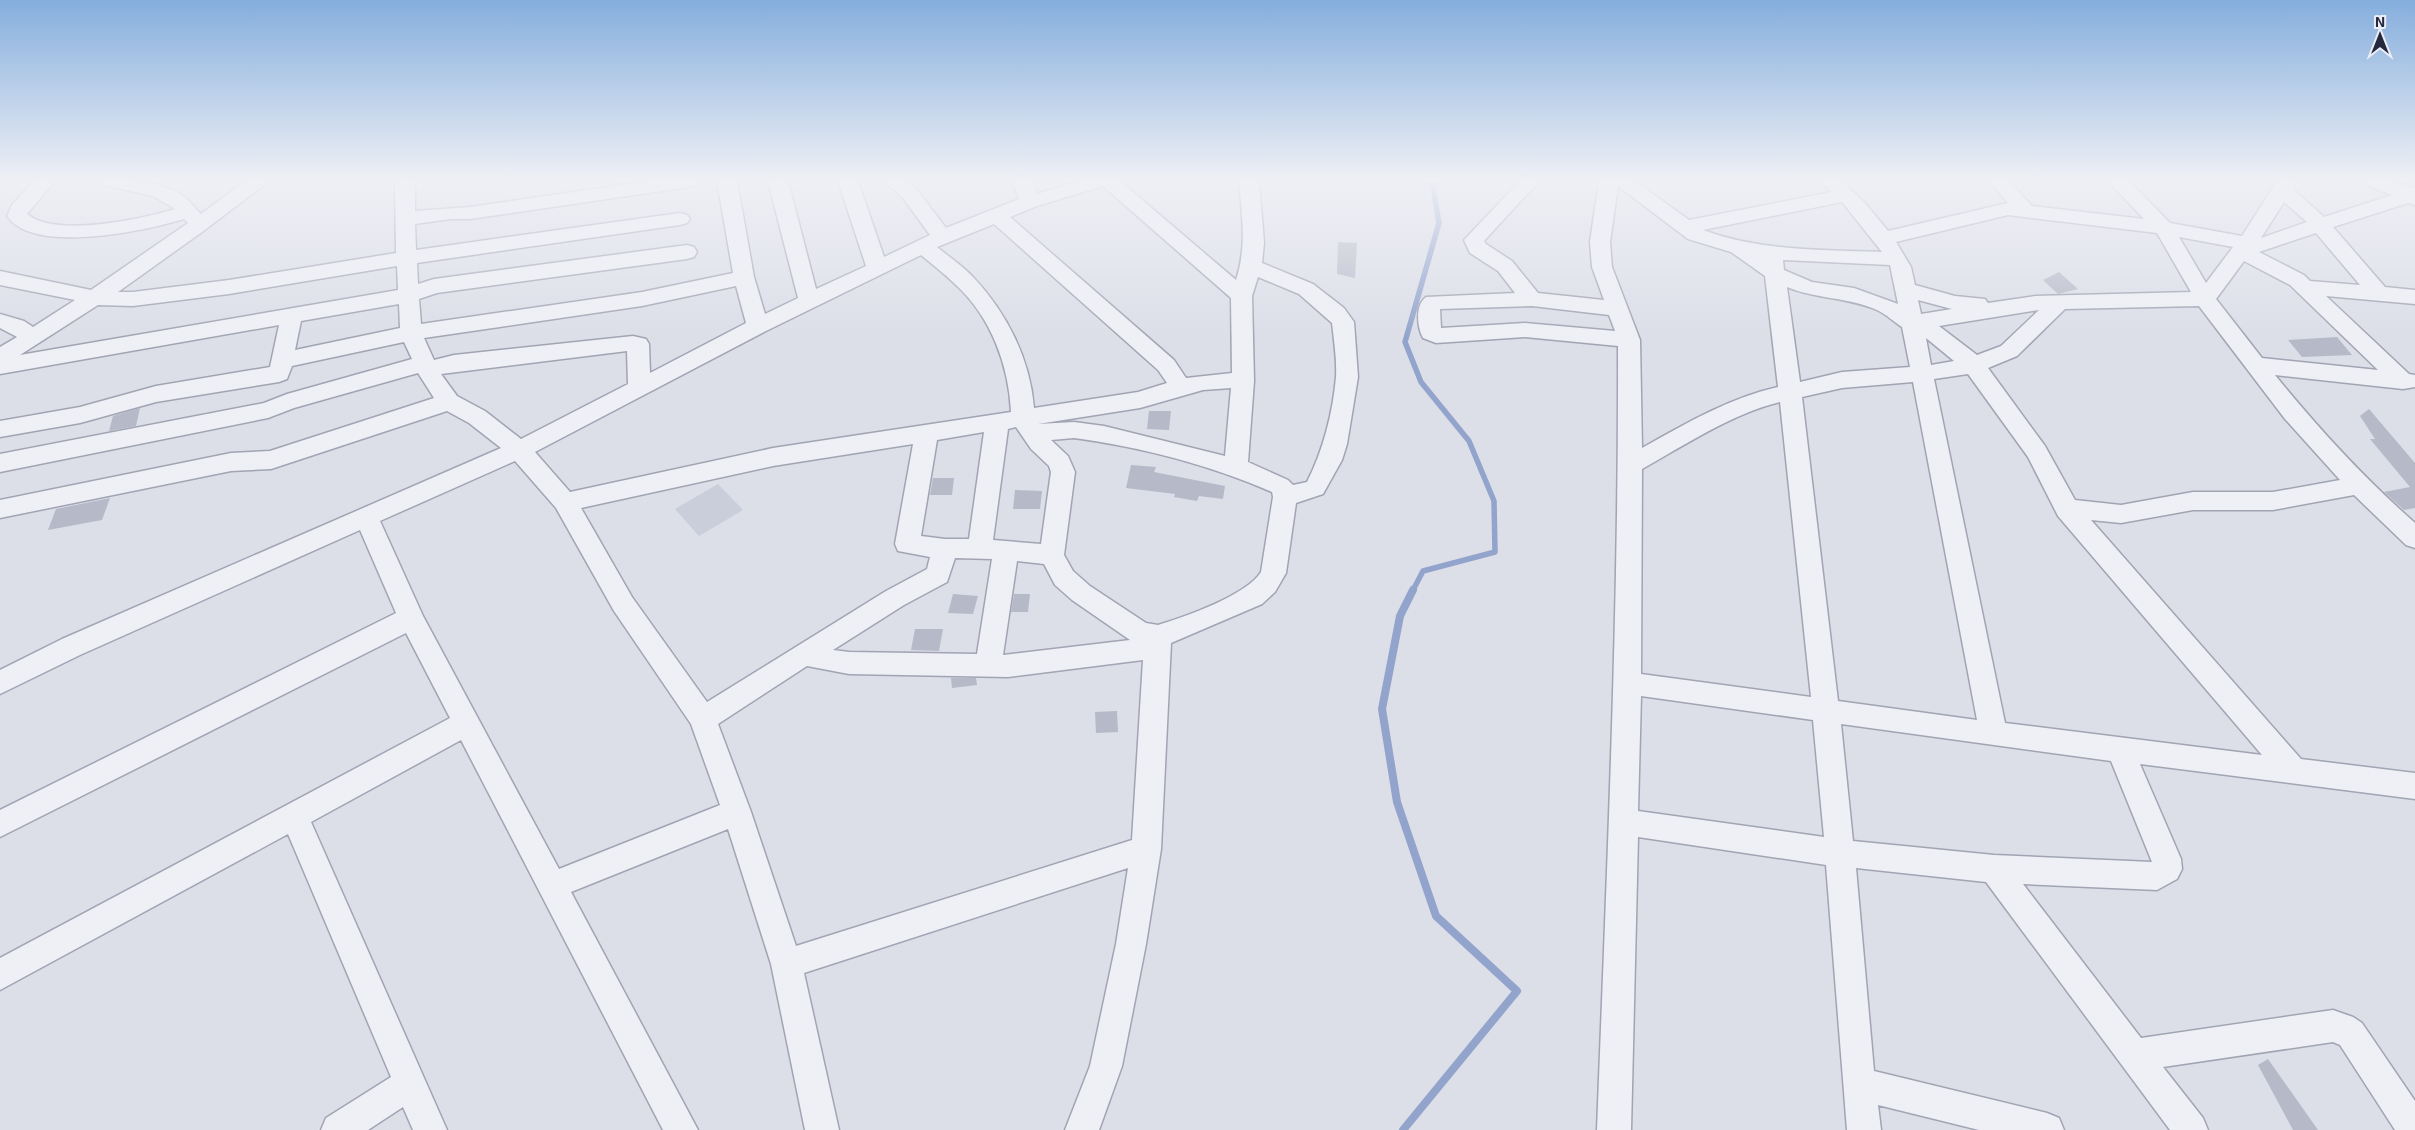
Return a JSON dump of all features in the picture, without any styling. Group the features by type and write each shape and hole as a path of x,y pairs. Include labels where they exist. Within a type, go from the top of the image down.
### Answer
{"street":[{"path":"0,357 96,298 175,234"},
{"path":"405,234 411,333 430,377 449,402 477,417 519,450 564,502 623,604 703,719 737,812 786,964 822,1130"},
{"path":"0,278 96,298 133,299 576,234"},
{"path":"683,234 698,288"},
{"path":"736,234 744,277 758,326"},
{"path":"792,234 809,301"},
{"path":"866,234 877,268"},
{"path":"929,234 933,242 987,308 1011,351 1021,387 1027,426 1039,443 1060,462 1063,472 1052,555 1064,578 1082,593 1140,632 1158,641"},
{"path":"0,682 71,648 519,450 758,326 877,268 953,234"},
{"path":"1017,234 1166,365 1180,386"},
{"path":"1170,234 1241,296"},
{"path":"1236,466 1243,381 1241,296 1251,266 1253,234"},
{"path":"1480,234 1474,240 1478,248 1506,266 1532,299"},
{"path":"1601,234 1602,268 1629,340 1628,683 1622,822 1614,1130"},
{"path":"1697,234 1706,239 1736,246 1773,263 1808,288 1854,295 1885,305 1911,323 1926,327 1974,365 2037,452 2067,509 2293,771"},
{"path":"1878,234 1901,268 1993,734"},
{"path":"1882,239 1903,234"},
{"path":"2167,234 2205,299 2294,413 2358,485 2415,538"},
{"path":"2188,234 2244,247 2290,276 2409,382"},
{"path":"2205,299 2253,234"},
{"path":"2244,247 2290,234"},
{"path":"2327,234 2378,293"},
{"path":"0,366 408,295 434,286 687,252"},
{"path":"1773,263 1896,259"},
{"path":"1773,263 1826,711 1864,1130"},
{"path":"1251,266 1306,288 1343,322 1347,377 1335,444 1330,460 1315,488 1285,497"},
{"path":"0,429 80,415 156,394 281,367 411,333 568,311 698,288 744,277"},
{"path":"2304,287 2415,297"},
{"path":"1905,289 1955,304 2023,305"},
{"path":"1617,309 1532,299 1433,302 1430,304 1428,315 1431,333 1436,336 1525,330 1629,340"},
{"path":"1911,323 2023,305 2060,302 2205,299"},
{"path":"1630,465 1695,429 1755,400 1842,380 1921,374 1974,365 2009,351 2060,302"},
{"path":"268,410 281,367 292,315"},
{"path":"0,321 16,326 32,337"},
{"path":"0,463 268,410 287,402 426,366 633,343 638,344 639,387"},
{"path":"2258,365 2409,382"},
{"path":"1027,426 1140,400 1180,386 1206,380 1243,381"},
{"path":"0,510 231,462 271,460 449,402"},
{"path":"980,548 996,423"},
{"path":"564,502 773,457 996,423 1089,431 1236,466 1280,486 1284,490 1285,497 1273,573 1266,585 1253,597 1180,629 1158,641 1032,663 988,665 849,663 804,654"},
{"path":"926,434 906,540 910,546 945,549 980,548 1052,555"},
{"path":"2067,509 2121,514 2193,501 2272,501 2358,485"},
{"path":"367,518 411,618 465,724 680,1130"},
{"path":"703,719 895,598 938,575 945,549"},
{"path":"988,665 1006,551"},
{"path":"0,824 411,618"},
{"path":"1082,1130 1106,1066 1131,944 1146,849 1158,641"},
{"path":"1628,683 1993,734 2415,786"},
{"path":"0,975 465,724"},
{"path":"1622,822 1840,853 1994,869 2157,876 2167,869 2166,858 2120,750"},
{"path":"551,886 737,812"},
{"path":"295,817 430,1130"},
{"path":"786,964 1146,849"},
{"path":"1994,869 2191,1130"},
{"path":"2134,1055 2333,1026 2342,1028 2351,1034 2415,1130"},
{"path":"338,1130 410,1084"},
{"path":"1859,1084 2047,1130"}],"shaded area":[{"path":"718,484 743,510 699,536 675,509"}],"building":[{"path":"1338,242 1357,243 1355,278 1337,274"},
{"path":"2059,272 2078,289 2058,294 2043,280"},
{"path":"2337,337 2352,355 2302,357 2288,340"},
{"path":"140,408 136,426 109,431 113,416"},
{"path":"2369,409 2415,463 2415,508 2404,510 2384,492 2410,487 2370,439 2375,439 2360,416"},
{"path":"1149,411 1171,411 1169,430 1147,429"},
{"path":"1131,465 1156,467 1154,472 1225,486 1223,499 1199,496 1197,501 1174,497 1175,494 1126,488"},
{"path":"933,478 954,478 952,495 930,495"},
{"path":"1015,490 1042,491 1040,509 1013,509"},
{"path":"110,498 102,520 48,530 56,509"},
{"path":"953,594 978,596 973,614 948,613"},
{"path":"1014,594 1030,594 1028,612 1011,612"},
{"path":"915,629 943,629 939,651 911,650"},
{"path":"951,678 976,678 977,685 952,688"},
{"path":"1117,711 1118,732 1096,733 1095,712"},
{"path":"2268,1059 2318,1130 2293,1130 2258,1065"}],"waterway":[{"path":"1412,592 1423,571 1495,552 1494,501 1469,441 1421,382 1405,342 1436,234"},
{"path":"1403,1130 1517,991 1436,916 1397,802 1382,709 1400,616 1412,592"}]}
